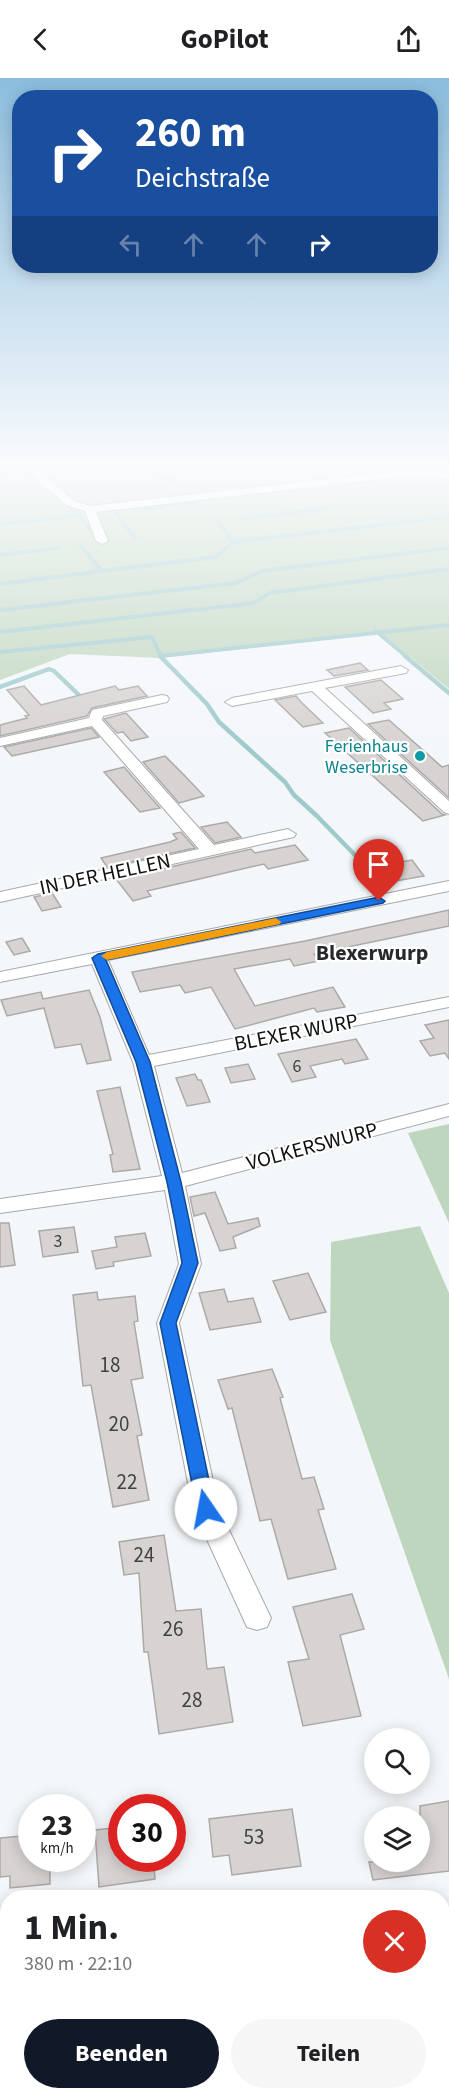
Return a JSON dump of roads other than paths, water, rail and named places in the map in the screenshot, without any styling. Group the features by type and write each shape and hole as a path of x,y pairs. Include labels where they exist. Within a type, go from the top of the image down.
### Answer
{"street":[{"path":"232,702 401,670"},
{"path":"314,686 449,809"},
{"path":"0,741 95,721 97,713 162,699"},
{"name":"IN DER HELLEN","path":"95,721 210,851"},
{"name":"IN DER HELLEN","path":"0,897 288,834"},
{"path":"3,971 98,958 449,886"},
{"path":"98,958 143,1062 174,1182 190,1263 168,1323 206,1509 257,1618"},
{"name":"BLEXER WURP","path":"143,1062 449,1002"},
{"name":"VOLKERSWURP","path":"0,1206 174,1182 449,1110"}],"waterway":[{"path":"93,560 102,571"},
{"path":"102,571 189,560"},
{"path":"0,610 236,583 262,571 349,560"},
{"path":"0,632 254,603 270,593 449,569"},
{"path":"0,584 102,571"},
{"path":"378,633 449,625"},
{"path":"161,656 378,633"},
{"path":"378,633 407,657"},
{"path":"0,652 152,637 161,656"},
{"path":"160,656 207,704 219,722 285,782 294,795 387,888"},
{"path":"405,656 449,693"},
{"path":"0,687 49,669 54,671 83,699"}],"place":[{"name":"Ferienhaus Weserbrise","path":"420,756"}],"district":[{"name":"Blexerwurp","path":"372,952"}]}
